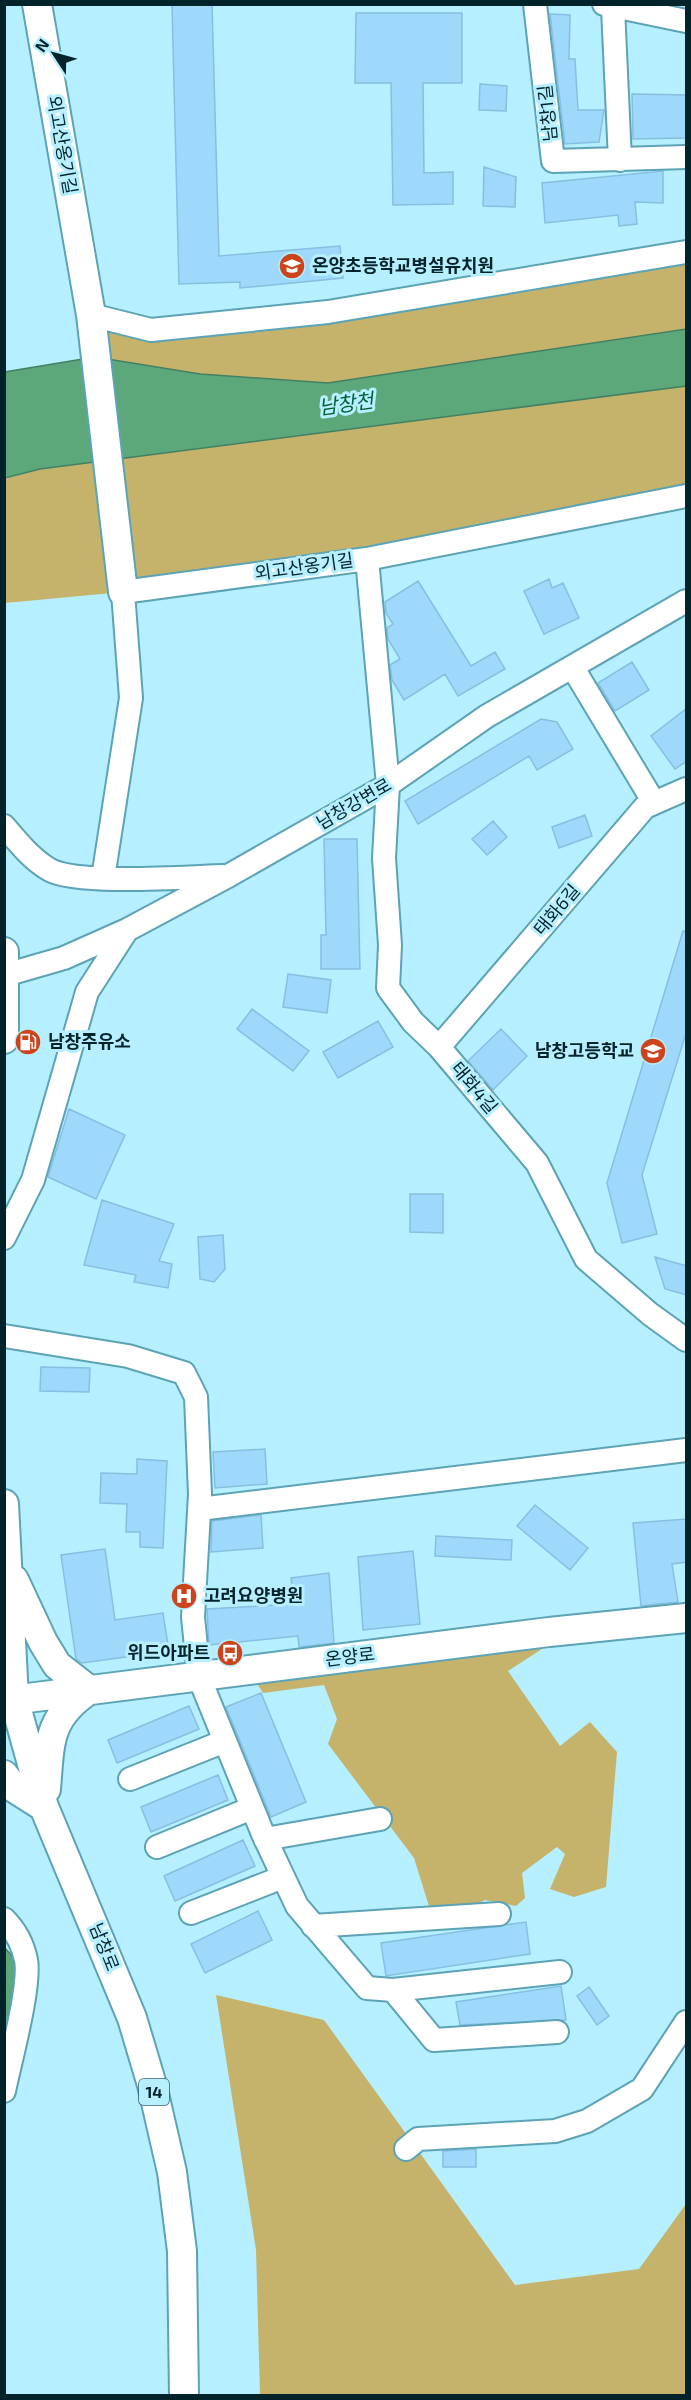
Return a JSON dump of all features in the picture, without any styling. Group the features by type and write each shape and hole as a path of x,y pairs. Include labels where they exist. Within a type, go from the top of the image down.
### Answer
{"main road":[{"name":"외고산옹기길","path":"37,4 92,315 123,592"},
{"path":"4,1039 5,964"},
{"name":"남창로","path":"4,1504 9,1700 44,1807 132,2018 153,2085 172,2172 182,2251 184,2396"},
{"path":"4,1775 14,1788 44,1807 51,1736 55,1725 71,1702 89,1690 57,1665 7,1573"},
{"name":"온양로","path":"9,1700 549,1632 687,1617"}],"street":[{"name":"남창1길","path":"536,4 553,161 687,157"},
{"path":"620,160 608,6 687,21"},
{"path":"92,315 151,330 328,312 687,252"},
{"path":"367,559 687,496"},
{"name":"외고산옹기길","path":"123,592 367,559 388,785"},
{"path":"103,878 132,698 123,592"},
{"name":"남창강변로","path":"5,964 64,958 126,930 228,876 388,785 487,716 687,601"},
{"path":"573,668 653,801"},
{"name":"태화4길","path":"388,785 384,858 390,945 388,987 413,1022 439,1047 537,1162 586,1259 650,1314 687,1340"},
{"name":"태화6길","path":"439,1047 645,807 653,801 687,789"},
{"path":"4,826 32,857 52,871 76,877 228,876"},
{"path":"4,1238 33,1180 87,992 126,930"},
{"path":"4,1336 128,1356 184,1373 196,1397 199,1509 193,1617 199,1677 265,1839 297,1906 367,1988 393,1990 560,1972"},
{"path":"199,1509 687,1450"},
{"path":"130,1779 225,1741"},
{"path":"158,1846 252,1808"},
{"path":"265,1839 380,1819"},
{"path":"191,1913 283,1877"},
{"path":"313,1926 499,1914"},
{"path":"4,1919 19,1938 26,1962 21,2008 4,2091"},
{"path":"393,1990 434,2040 557,2032"},
{"path":"406,2149 418,2139 555,2131 587,2121 642,2089 687,2022"}],"shaded area":[{"path":"686,253 686,496 123,592 5,603 5,479 40,469 108,460 91,315 151,330"},
{"path":"549,1632 545,1647 508,1671 560,1746 590,1722 617,1752 606,1887 574,1897 550,1889 565,1854 557,1847 522,1873 525,1898 516,1906 485,1900 451,1918 432,1916 414,1858 328,1744 337,1719 324,1685 263,1693 249,1671"},
{"path":"216,1995 324,2020 515,2285 639,2269 686,2204 686,2395 260,2395 256,2250"}],"water":[{"name":"남창천","path":"686,329 686,386 40,469 5,478 5,372 95,357 200,374 328,383"},
{"path":"5,1948 20,1965 5,2057"}],"building":[{"path":"172,4 212,4 219,256 340,246 343,278 240,288 240,282 179,284"},
{"path":"356,13 462,13 462,83 423,83 424,173 453,172 453,204 393,205 391,83 355,83"},
{"path":"550,14 570,15 569,59 575,59 578,110 604,110 599,142 565,144"},
{"path":"480,84 507,86 506,111 479,110"},
{"path":"632,94 687,95 687,138 633,139"},
{"path":"484,167 516,177 515,207 483,206"},
{"path":"663,171 663,203 635,202 637,224 619,226 618,215 545,223 542,183"},
{"path":"549,579 552,588 563,583 579,618 544,634 524,591"},
{"path":"418,581 471,666 495,652 505,669 458,696 445,674 404,700 392,680 390,665 400,659 388,639 387,628 393,624 386,613 385,602"},
{"path":"632,662 649,690 615,711 598,683"},
{"path":"687,708 687,761 675,769 651,736"},
{"path":"541,719 557,722 573,749 537,770 529,756 418,824 405,801"},
{"path":"585,815 592,836 559,848 552,827"},
{"path":"493,821 507,837 487,855 472,839"},
{"path":"324,839 357,839 360,969 321,969 321,935 326,935"},
{"path":"683,931 687,932 687,1030 642,1175 657,1234 622,1243 607,1183"},
{"path":"288,974 331,980 327,1013 283,1007"},
{"path":"252,1009 309,1051 293,1071 237,1029"},
{"path":"378,1021 393,1047 338,1078 323,1052"},
{"path":"501,1029 527,1056 493,1090 468,1061"},
{"path":"69,1109 125,1135 96,1199 48,1177"},
{"path":"410,1194 443,1194 443,1233 410,1232"},
{"path":"102,1200 174,1224 159,1261 172,1264 168,1288 134,1282 136,1275 84,1265"},
{"path":"223,1235 225,1269 214,1282 200,1279 198,1237"},
{"path":"655,1257 687,1266 687,1295 665,1289"},
{"path":"41,1367 90,1368 89,1392 40,1391"},
{"path":"265,1449 267,1484 215,1488 213,1452"},
{"path":"137,1459 167,1461 163,1548 140,1547 140,1532 126,1532 127,1504 100,1503 101,1473 137,1474"},
{"path":"535,1505 588,1548 570,1570 517,1526"},
{"path":"261,1515 263,1548 211,1552 212,1521"},
{"path":"687,1519 687,1562 672,1564 678,1602 641,1606 633,1523"},
{"path":"436,1536 512,1540 511,1560 435,1556"},
{"path":"105,1549 115,1620 163,1613 169,1651 82,1663 76,1659 61,1555"},
{"path":"413,1551 420,1624 363,1630 358,1557"},
{"path":"329,1573 334,1643 299,1647 298,1636 209,1645 207,1609 294,1604 291,1578"},
{"path":"261,1693 306,1802 271,1817 226,1707"},
{"path":"189,1706 199,1729 117,1763 108,1740"},
{"path":"218,1775 228,1800 151,1832 141,1807"},
{"path":"243,1840 255,1866 175,1901 164,1876"},
{"path":"258,1911 272,1940 205,1973 191,1944"},
{"path":"526,1922 530,1954 386,1976 381,1943"},
{"path":"561,1986 566,2020 460,2025 456,2002"},
{"path":"589,1987 609,2016 597,2025 577,1996"},
{"path":"476,2149 476,2167 443,2167 443,2151"}],"place":[{"name":"온양초등학교병설유치원","path":"292,266"},
{"name":"남창주유소","path":"28,1042"},
{"name":"남창고등학교","path":"653,1051"},
{"name":"고려요양병원","path":"184,1596"},
{"name":"위드아파트","path":"230,1653"}]}
